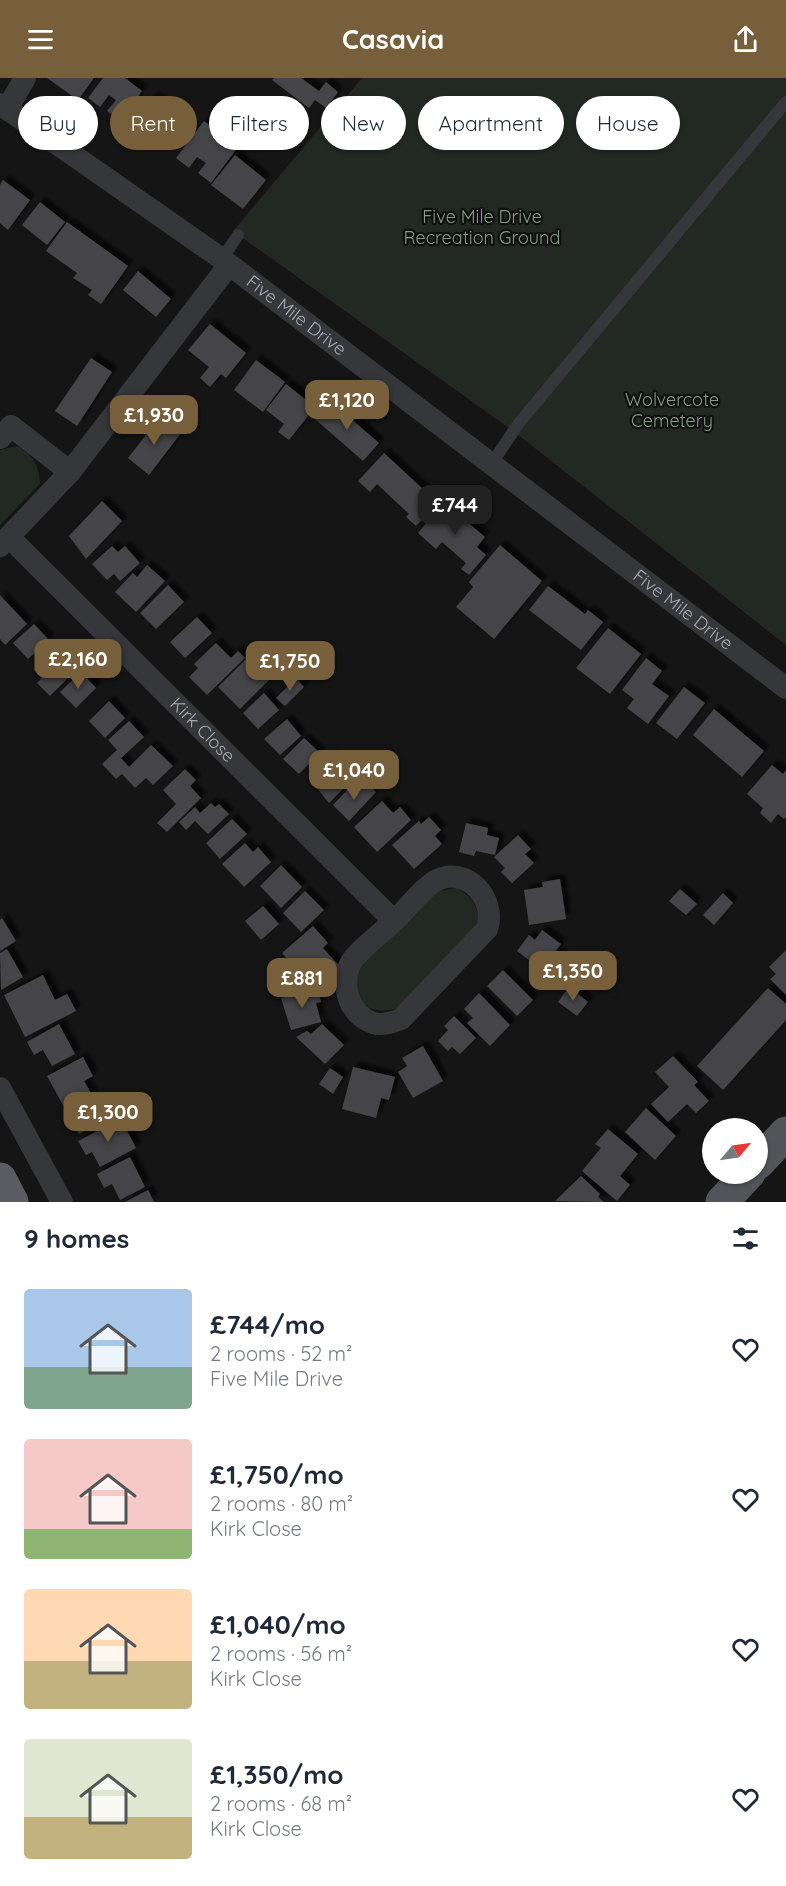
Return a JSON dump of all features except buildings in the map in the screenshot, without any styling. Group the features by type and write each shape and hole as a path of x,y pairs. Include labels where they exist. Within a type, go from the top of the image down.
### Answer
{"highway":[{"path":"0,1179 12,1202"}],"main road":[{"path":"768,1153 785,1137"},
{"path":"722,1202 739,1184"}],"street":[{"path":"4,106 25,78"},
{"name":"Five Mile Drive","path":"4,106 225,262 786,688"},
{"path":"5,542 70,472 225,262"},
{"path":"10,425 70,472"},
{"name":"Kirk Close","path":"5,542 394,921"},
{"path":"449,878 463,878 478,888 489,903 490,919 487,929 401,1019 387,1023 374,1023 357,1012 346,995 346,978 351,962 394,921 435,881 449,878"},
{"path":"0,1088 62,1202"}],"lane":[{"path":"492,463 519,423 786,102"},
{"path":"225,262 238,235"}],"green space":[{"path":"362,78 786,78 786,645 513,431 233,231 301,150 309,150 309,141 321,127 321,150 406,150 406,96 347,96"},
{"path":"17,446 34,461 40,484 0,525 0,450"},
{"path":"457,888 474,903 479,925 397,1009 380,1011 369,1008 360,999 352,985 357,969 437,891"}],"park label":[{"name":"Five Mile Drive Recreation Ground","path":"482,227"},
{"name":"Wolvercote Cemetery","path":"672,410"}]}
